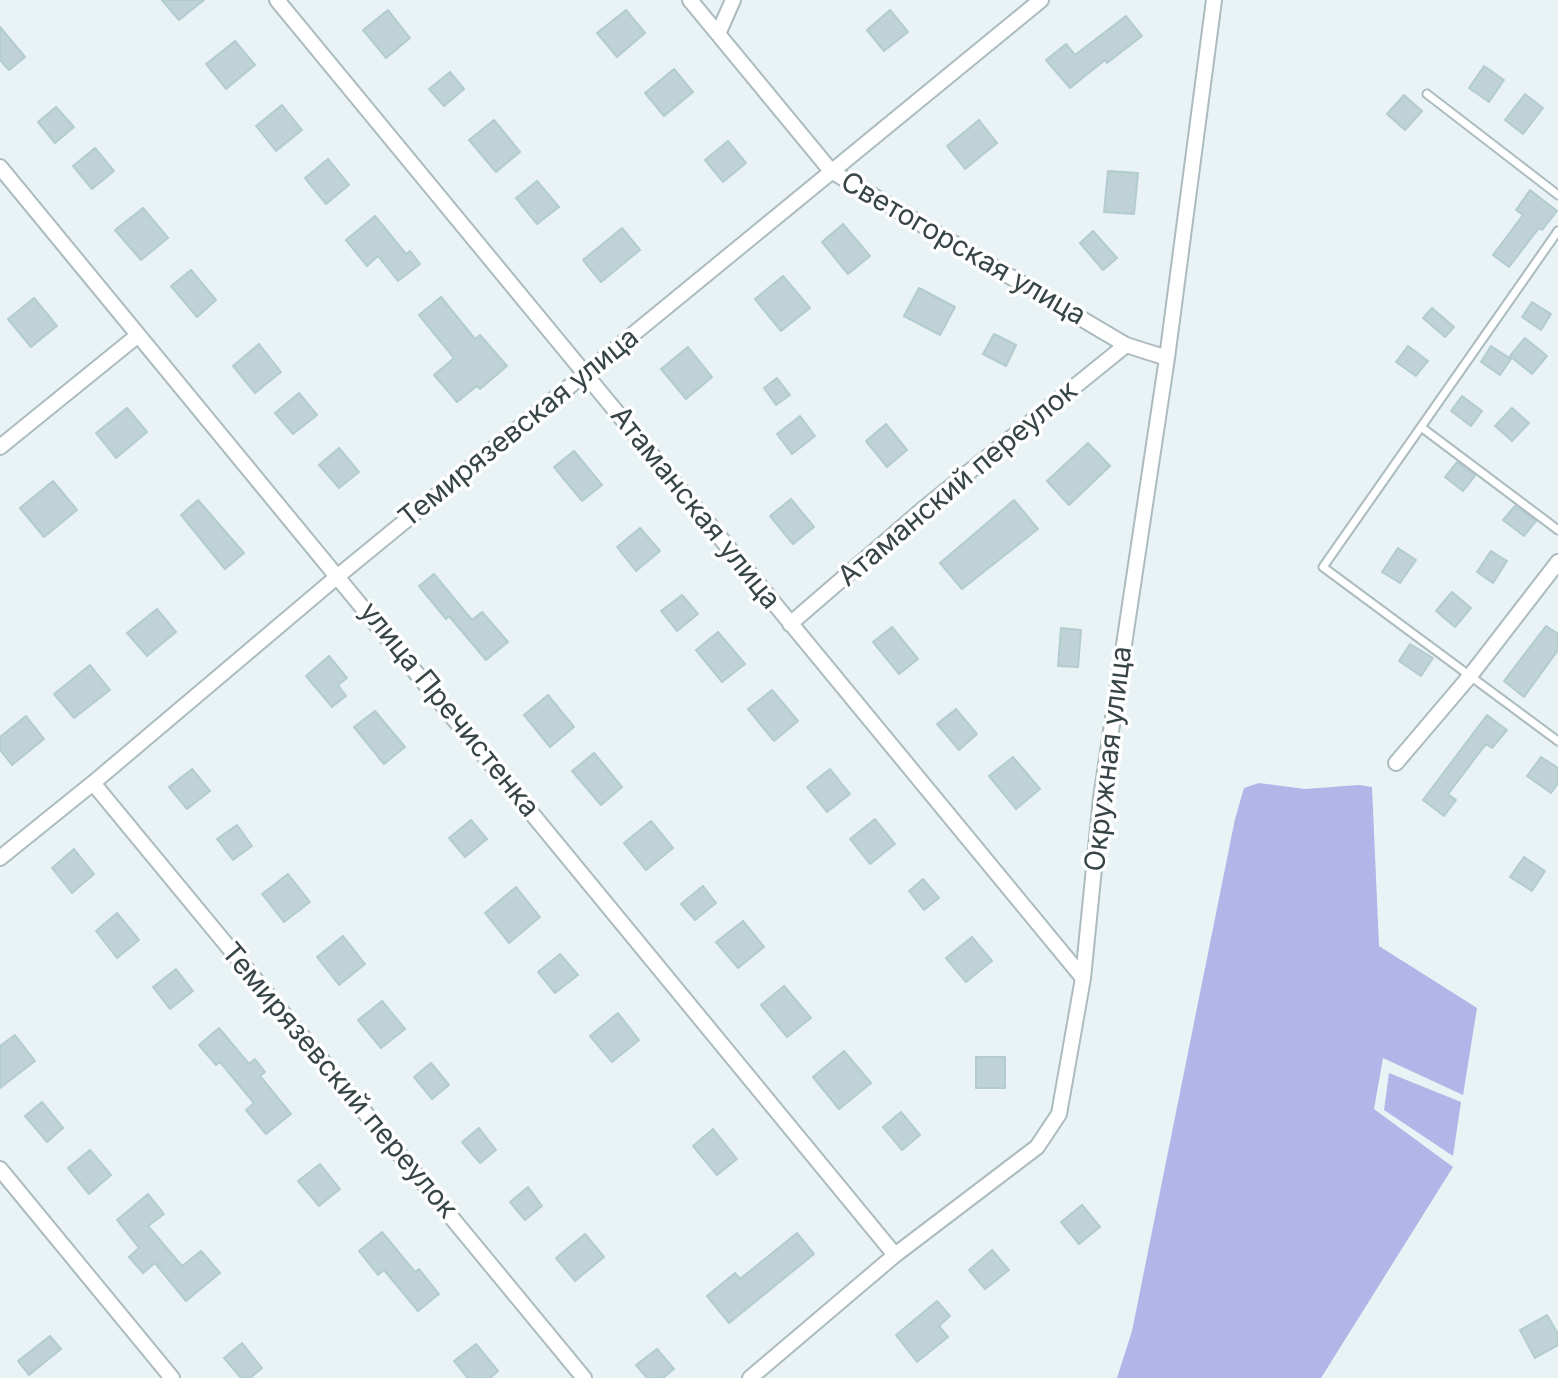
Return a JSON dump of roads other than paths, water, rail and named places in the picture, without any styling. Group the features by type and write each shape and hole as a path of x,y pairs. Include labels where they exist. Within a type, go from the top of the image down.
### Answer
{"street":[{"name":"Атаманская улица","path":"277,0 1083,978"},
{"name":"Светогорская улица","path":"690,0 831,171 1126,345 1167,358"},
{"path":"718,34 733,0"},
{"name":"Темирязевская улица","path":"0,858 338,576 1041,0"},
{"name":"Окружная улица","path":"750,1378 895,1255 1037,1147 1059,1114 1083,978 1101,798 1167,358 1214,0"},
{"name":"улица Пречистенка","path":"0,167 895,1255"},
{"path":"0,447 137,336"},
{"name":"Атаманский переулок","path":"790,624 922,510 1126,345"},
{"path":"1396,763 1470,676 1558,562"},
{"name":"Темирязевский переулок","path":"93,783 584,1378"},
{"path":"0,1169 172,1378"}],"lane":[{"path":"1427,94 1558,195"},
{"path":"1558,231 1323,567 1558,741"},
{"path":"1421,427 1558,530"}]}
